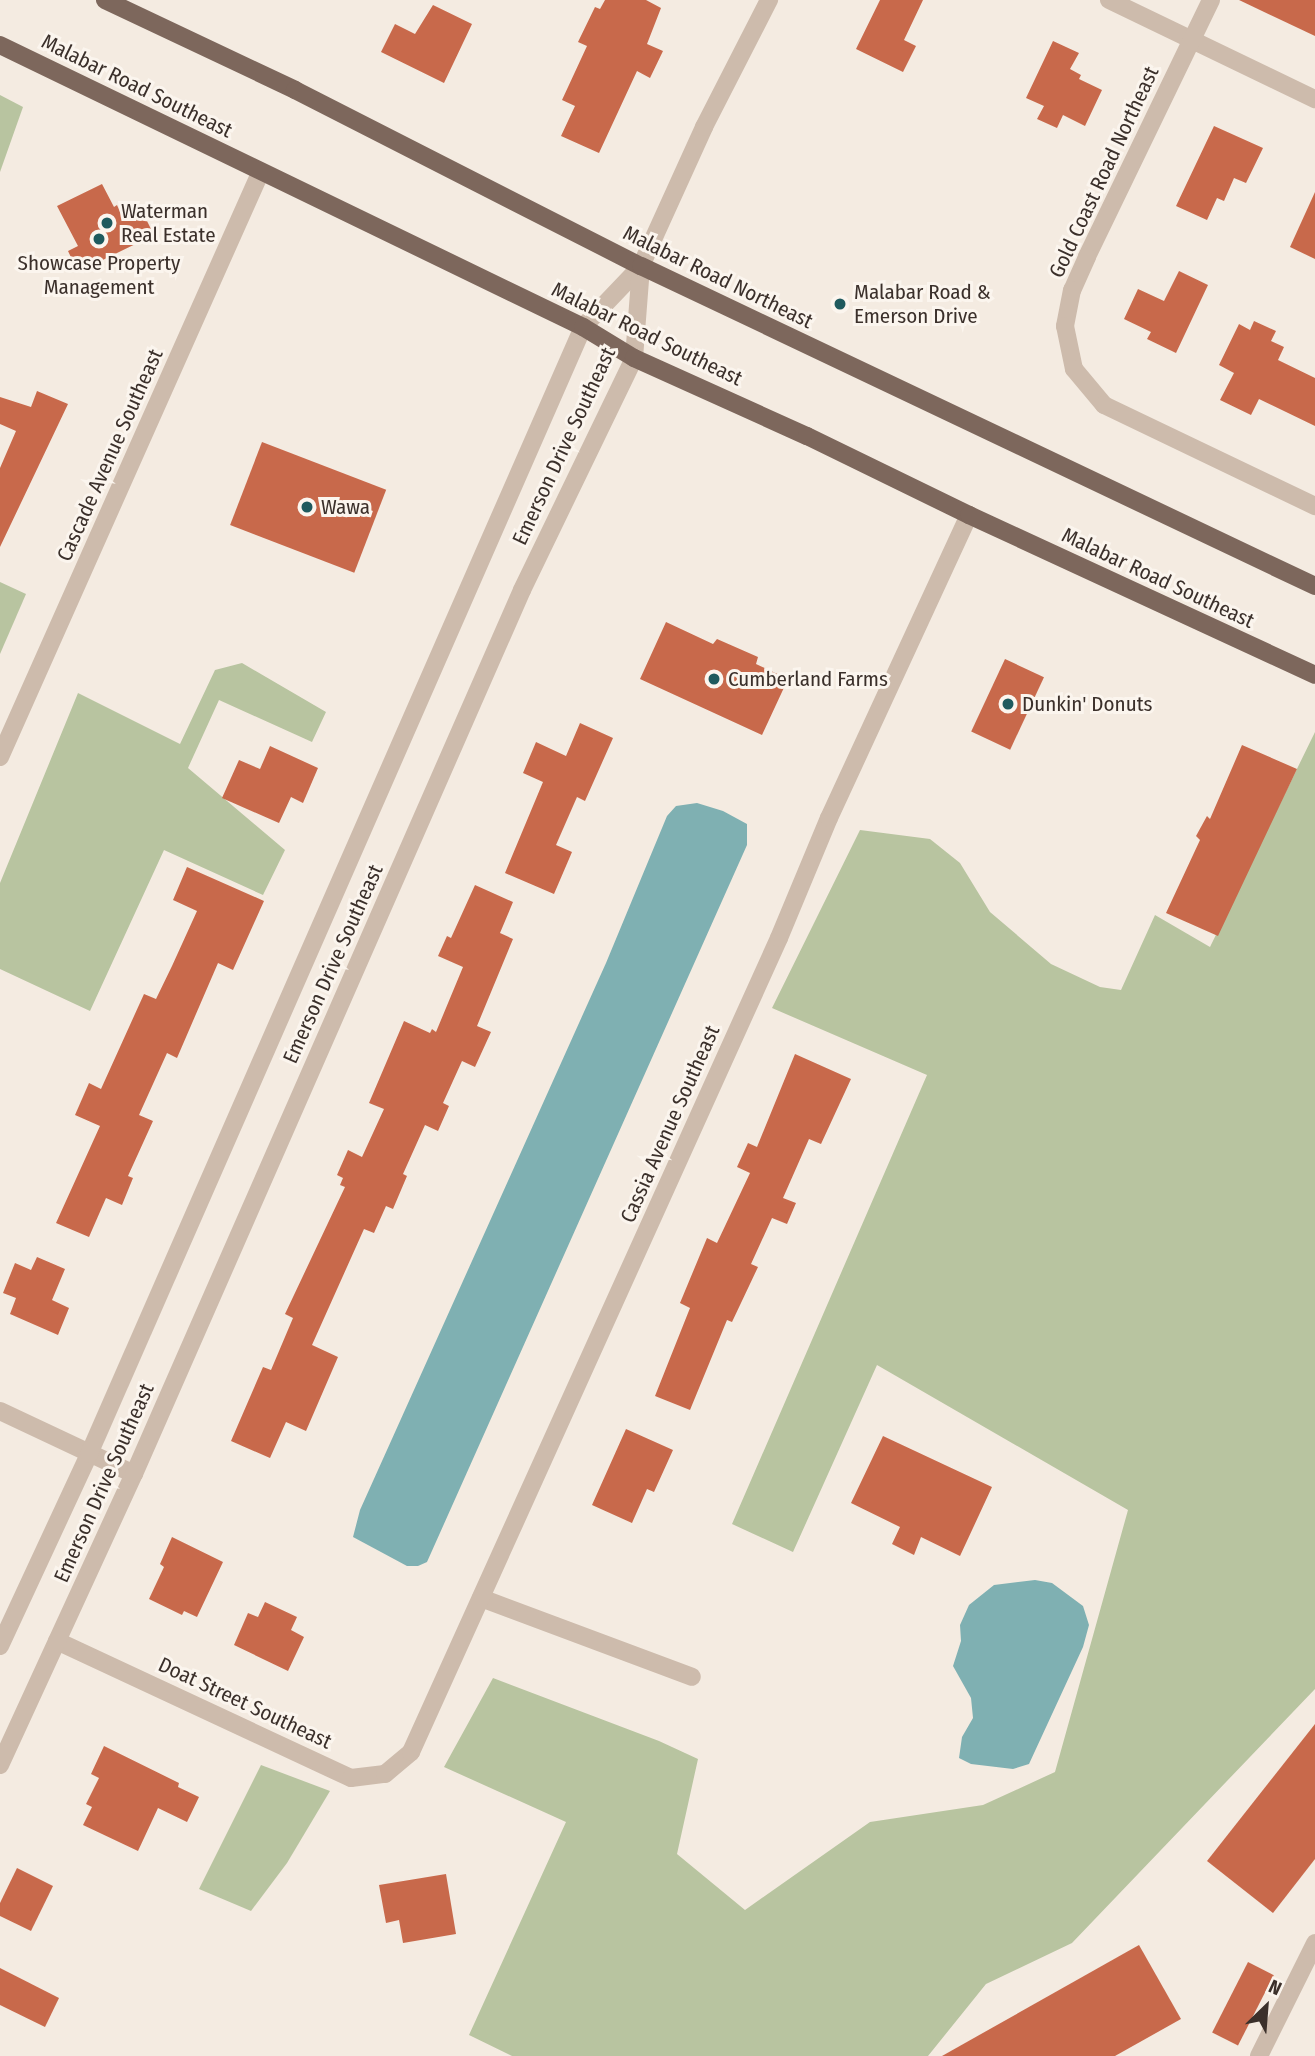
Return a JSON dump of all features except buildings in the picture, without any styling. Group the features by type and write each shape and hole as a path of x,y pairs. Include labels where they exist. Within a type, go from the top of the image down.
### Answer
{"main road":[{"name":"Malabar Road Northeast","path":"105,0 295,90 640,266 1315,586"},
{"name":"Malabar Road Southeast","path":"0,45 583,327 634,358 807,436 969,515 1315,675"}],"street":[{"path":"640,266 704,128 769,0"},
{"path":"1109,0 1315,99"},
{"name":"Gold Coast Road Northeast","path":"1211,0 1072,290 1065,326 1074,369 1104,405 1315,506"},
{"name":"Cascade Avenue Southeast","path":"0,757 261,172"},
{"name":"Emerson Drive Southeast","path":"0,1647 89,1454 583,327 640,266"},
{"name":"Emerson Drive Southeast","path":"0,1765 134,1474 522,590 634,358 640,266"},
{"name":"Cassia Avenue Southeast","path":"411,1752 779,938 829,818 969,515"},
{"path":"0,1411 134,1474"},
{"path":"481,1598 692,1676"},
{"name":"Doat Street Southeast","path":"57,1641 351,1778 385,1774 411,1752"},
{"path":"1259,2056 1315,1943"}],"green space":[{"path":"0,95 23,107 0,172"},
{"path":"0,582 26,594 0,654"},
{"path":"242,663 326,712 312,742 219,700 188,768 285,850 263,895 164,850 90,1011 0,969 0,883 78,693 180,744 215,670"},
{"path":"1315,732 1315,1689 1072,1943 986,1984 928,2056 512,2056 469,2035 566,1822 444,1767 493,1678 659,1741 698,1759 677,1854 745,1910 870,1822 983,1805 1055,1772 1128,1510 877,1365 793,1552 732,1524 927,1075 772,1008 860,830 930,839 960,863 990,912 1051,964 1100,987 1121,990 1155,915 1210,947"},
{"path":"261,1765 330,1791 287,1863 251,1911 199,1889"}],"water":[{"path":"697,803 723,811 747,824 747,845 427,1562 418,1566 407,1566 353,1537 360,1510 606,963 667,816 676,806"},
{"path":"1035,1580 1052,1583 1083,1606 1089,1625 1083,1647 1029,1764 1013,1769 971,1764 959,1758 962,1737 973,1718 971,1698 953,1666 961,1641 960,1625 969,1605 994,1585"}],"place":[{"name":"Waterman Real Estate","path":"107,223"},
{"name":"Showcase Property Management","path":"99,239"},
{"name":"Malabar Road & Emerson Drive","path":"840,304"},
{"name":"Wawa","path":"307,507"},
{"name":"Cumberland Farms","path":"714,679"},
{"name":"Dunkin' Donuts","path":"1008,704"}]}
